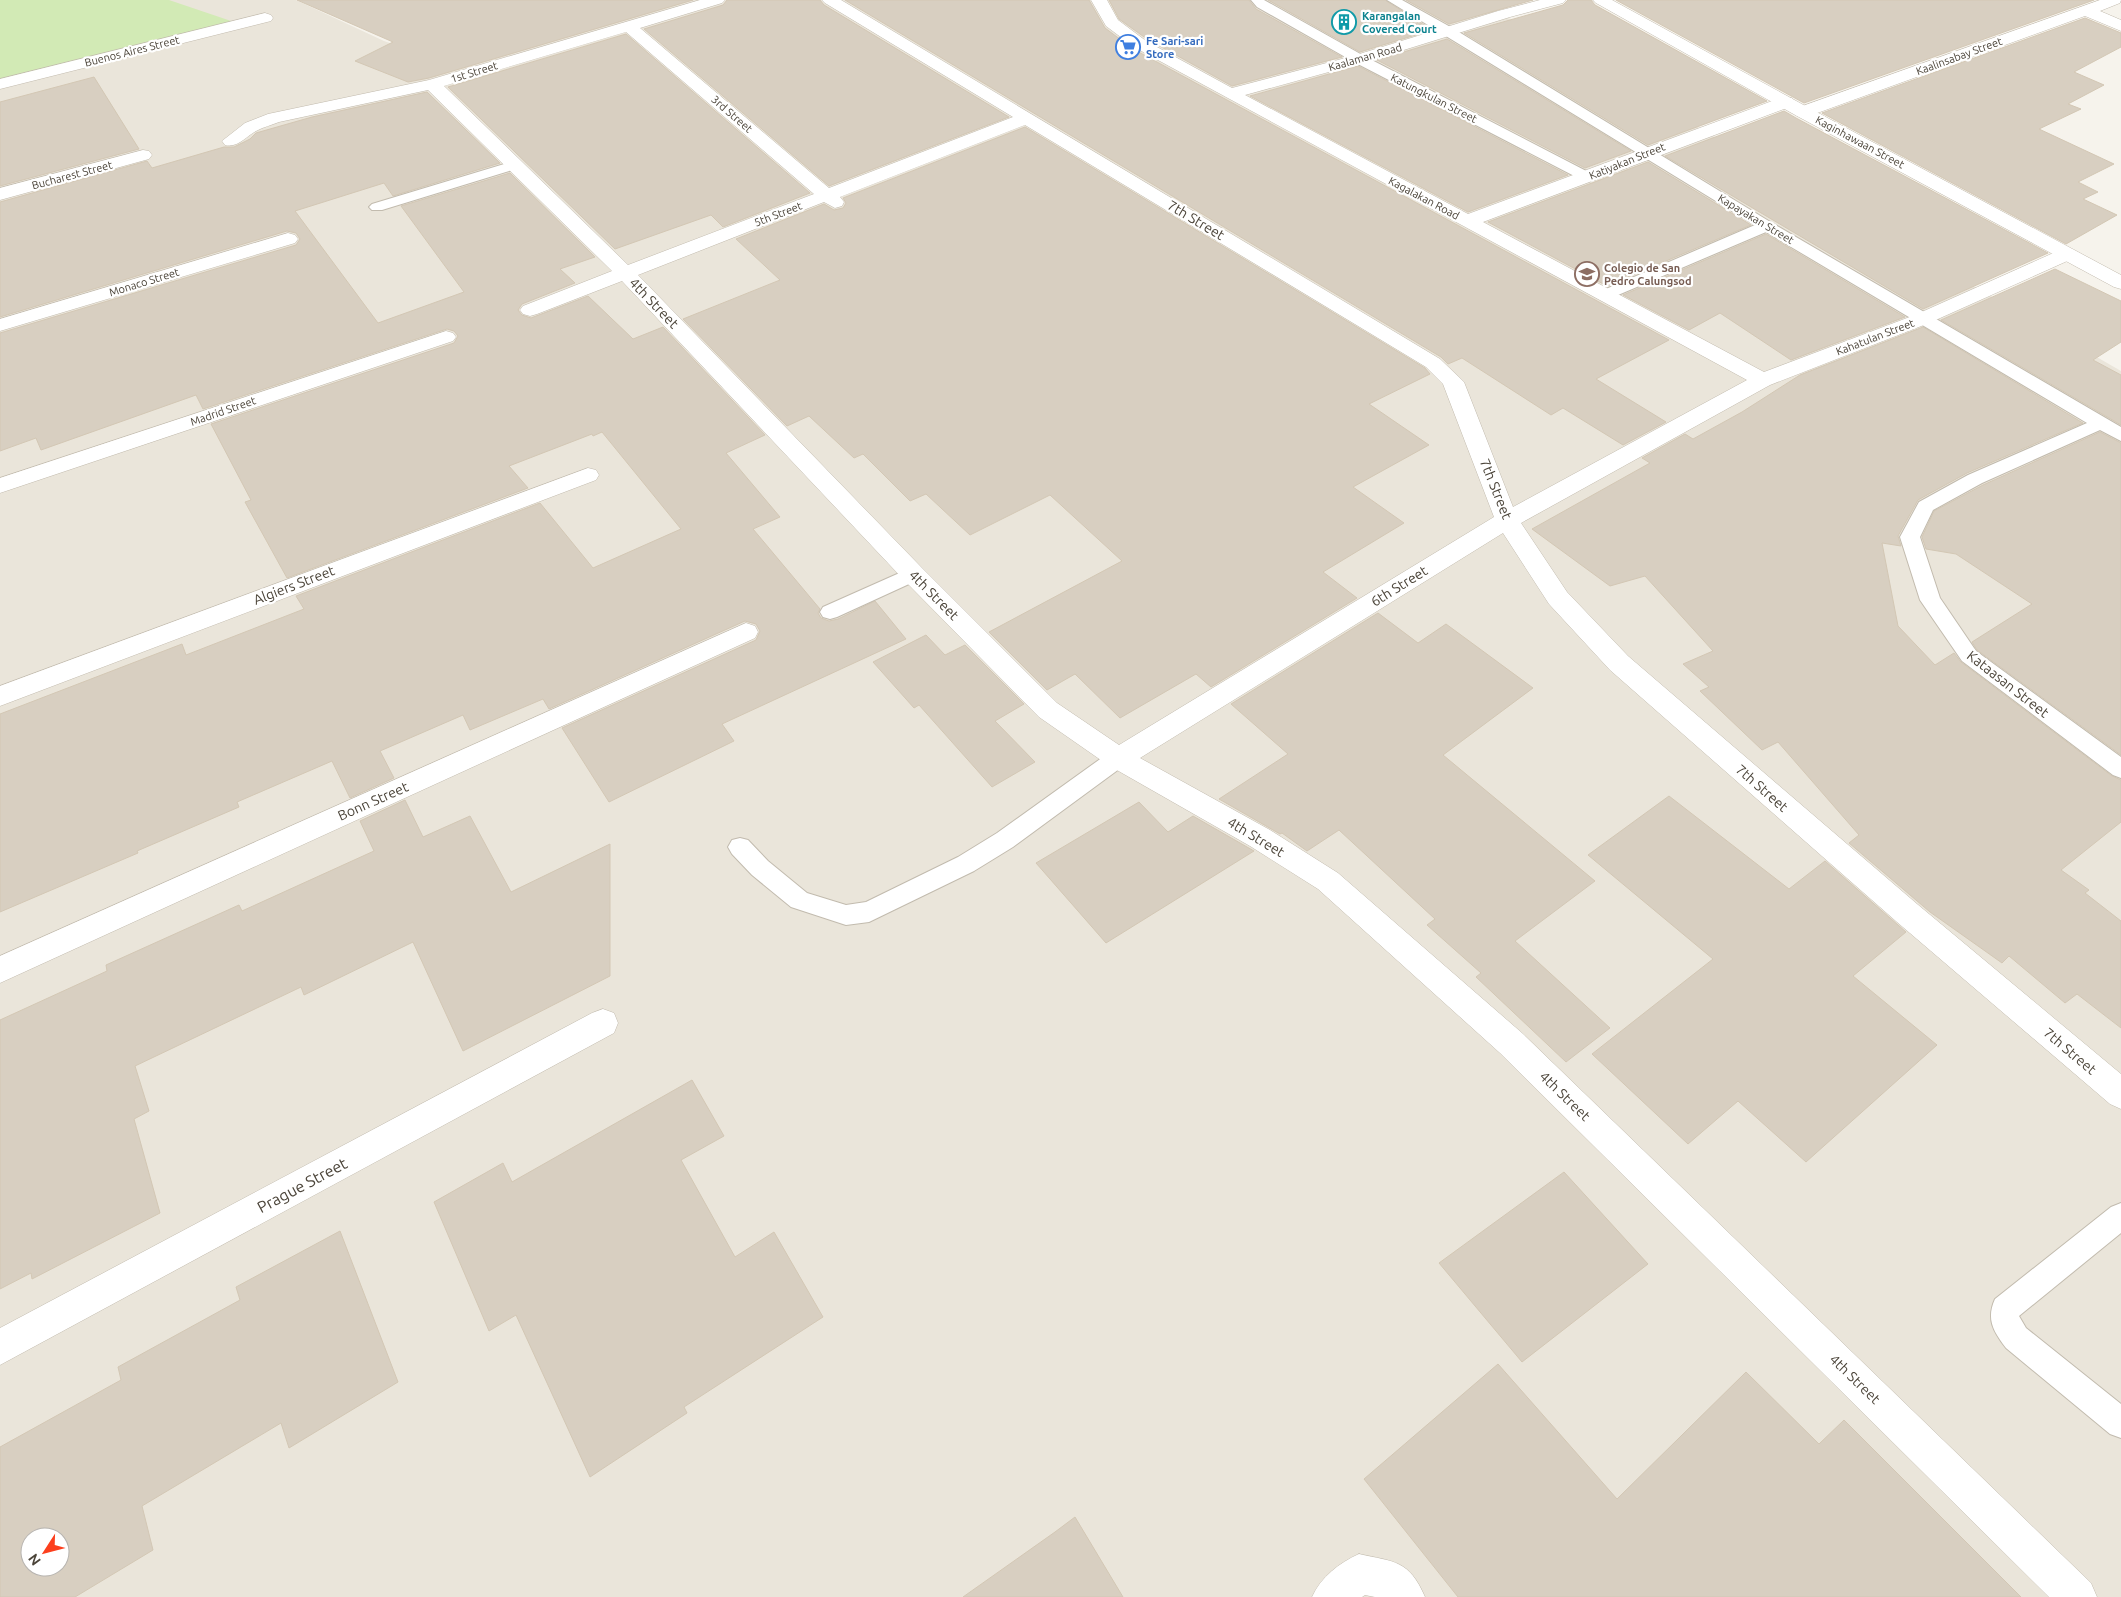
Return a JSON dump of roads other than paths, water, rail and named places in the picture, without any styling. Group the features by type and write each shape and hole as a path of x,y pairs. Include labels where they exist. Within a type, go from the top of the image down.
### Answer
{"street":[{"name":"1st Street","path":"232,141 251,127 274,118 432,84 718,0"},
{"name":"7th Street","path":"830,0 1433,363 1453,382 1507,520 1558,598 1619,663 2121,1094"},
{"name":"Kagalakan Road","path":"1099,0 1112,23 1140,44 1763,380"},
{"name":"Kaalaman Road","path":"1230,94 1359,60 1558,0"},
{"name":"Kaginhawaan Street","path":"1601,0 1803,112 2121,282"},
{"name":"Kaalinsabay Street","path":"1803,112 2115,0"},
{"path":"2085,10 2121,26"},
{"name":"Buenos Aires Street","path":"0,84 265,18"},
{"name":"3rd Street","path":"629,26 830,199"},
{"name":"4th Street","path":"432,84 625,273 913,574 1048,710 1118,758 1260,838 1328,881 1511,1043 2077,1597"},
{"name":"Katiyakan Street","path":"1468,221 1587,177 1645,153 1786,102"},
{"name":"5th Street","path":"530,310 625,273 830,199 1026,118"},
{"name":"Bucharest Street","path":"0,194 143,155"},
{"name":"Monaco Street","path":"0,325 288,239"},
{"name":"Kahatulan Street","path":"1685,424 1763,380 1922,319 2068,254"},
{"name":"Madrid Street","path":"0,486 446,336"},
{"name":"6th Street","path":"1118,758 1507,520 1685,424"},
{"name":"Algiers Street","path":"0,696 588,475"},
{"name":"Bonn Street","path":"0,970 746,632"},
{"name":"Prague Street","path":"0,1347 603,1023"},
{"path":"1345,1586 1392,1582 1405,1597"}],"lane":[{"name":"Katungkulan Street","path":"1257,0 1359,60 1587,177"},
{"name":"Kapayakan Street","path":"1393,0 1449,32 1766,226 2121,435"},
{"path":"377,207 514,165"},
{"path":"1606,295 1766,226"},
{"name":"Kataasan Street","path":"2101,423 1975,479 1926,506 1910,536 1930,600 1969,656 2121,769"},
{"path":"830,612 913,574"},
{"path":"740,847 760,868 799,900 846,916 869,912 966,864 1004,840 1118,758"},
{"path":"2121,1216 2005,1309 2005,1323 2016,1338 2121,1423"}],"place":[{"name":"Karangalan Covered Court","path":"1344,22"},
{"name":"Fe Sari-sari Store","path":"1128,47"},
{"name":"Colegio de San Pedro Calungsod","path":"1587,274"}]}
